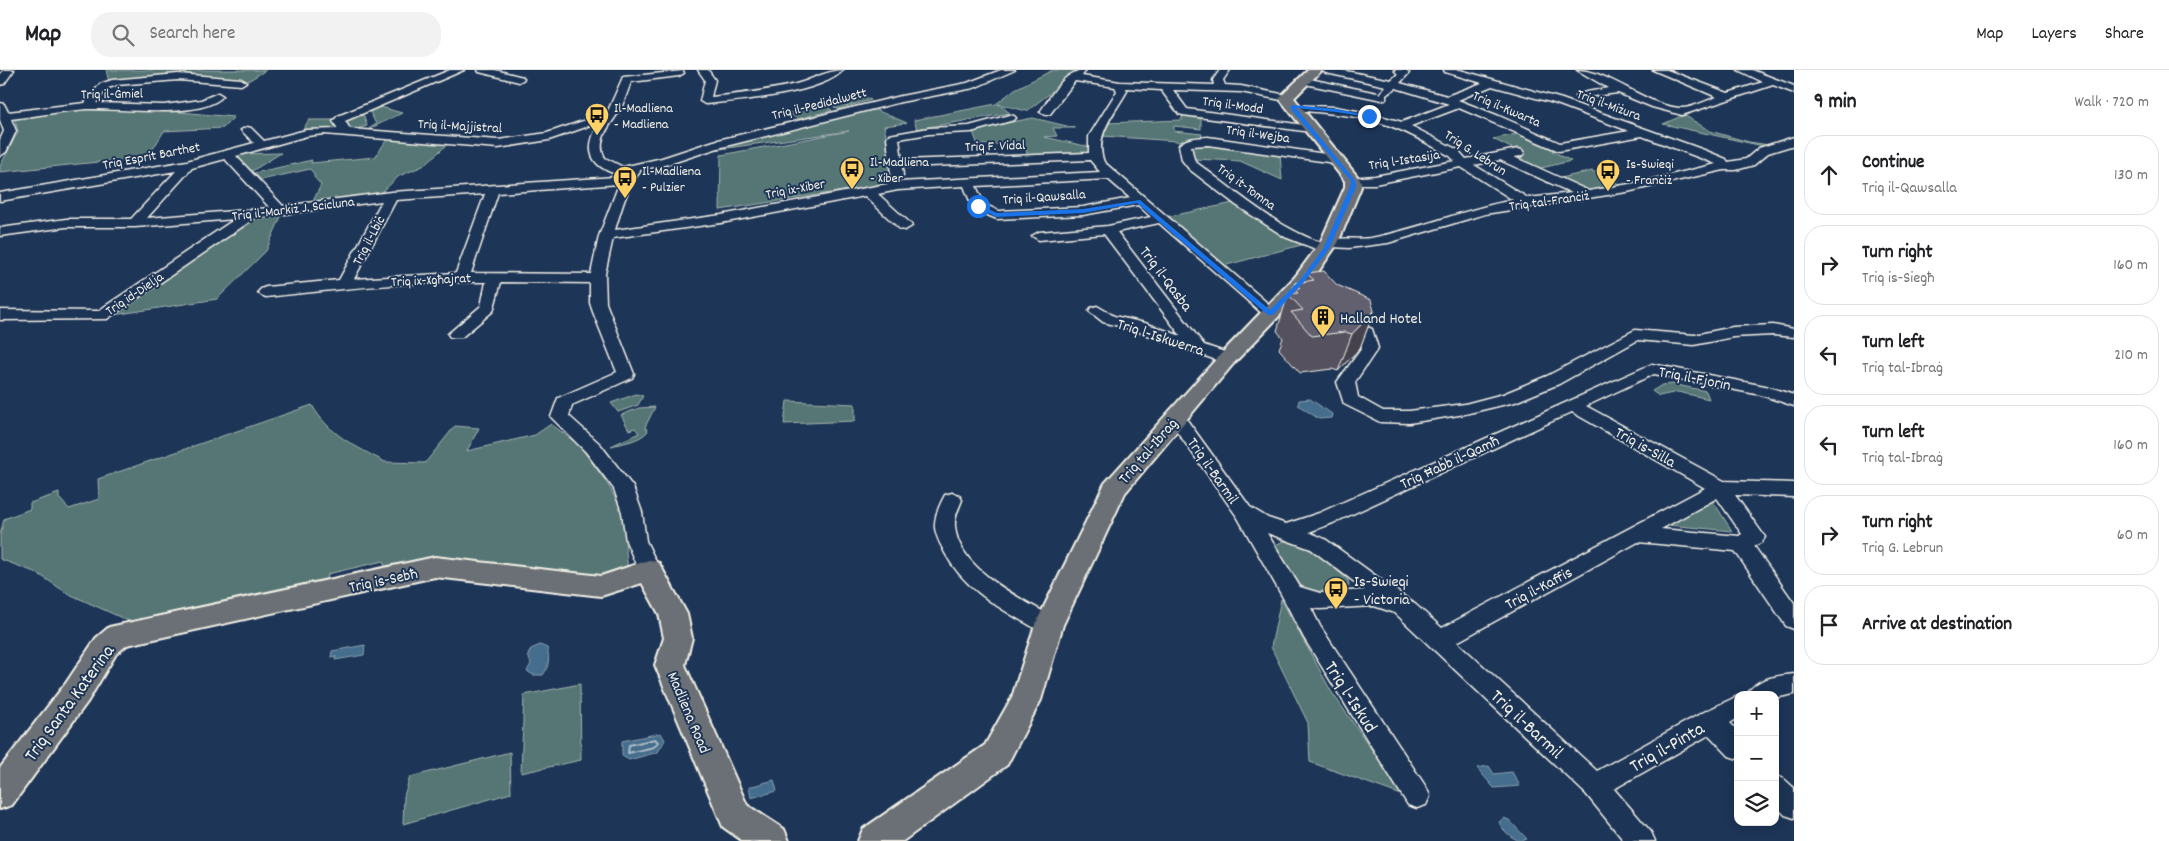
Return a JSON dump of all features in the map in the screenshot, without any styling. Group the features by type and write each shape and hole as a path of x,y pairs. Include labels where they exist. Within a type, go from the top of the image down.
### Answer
{"main road":[{"path":"1316,70 1289,102 1353,181"},
{"name":"Triq tal-Ibraġ","path":"875,841 996,755 1026,700 1049,624 1114,489 1227,359 1271,313 1308,288 1353,187 1353,181"},
{"name":"Triq is-Sebħ","path":"119,635 435,567 602,586 648,570"},
{"name":"Madliena Road","path":"648,570 673,614 678,638 670,665 735,816 772,841"},
{"name":"Triq Santa Katerina","path":"0,794 77,692 106,646 119,635"}],"street":[{"path":"0,82 9,70"},
{"path":"367,116 352,133 339,119 367,116 459,70"},
{"path":"483,70 519,79"},
{"path":"704,70 710,80 705,101 777,90 821,80 838,70"},
{"name":"Triq il-Pedidalwett","path":"624,179 664,161 714,145 901,99 970,86 1010,70"},
{"path":"1046,112 1072,77 1083,70"},
{"path":"1220,88 1218,80 1225,70"},
{"name":"Triq il-Kwarta","path":"1326,70 1393,84 1454,102 1559,148 1642,132"},
{"path":"1369,116 1382,97 1404,73 1400,70"},
{"name":"Triq il-Miżura","path":"1448,70 1558,101 1722,162 1724,166"},
{"path":"1570,70 1584,71 1620,89 1668,109 1682,112 1773,82"},
{"path":"1658,70 1727,97"},
{"path":"1743,70 1794,90"},
{"path":"624,179 616,171 603,163 597,152 597,140 608,116 613,112 624,74 679,73"},
{"path":"88,106 104,86 116,82 178,77 241,82"},
{"name":"Triq G. Lebrun","path":"1072,77 1120,85 1241,89 1312,108 1369,116 1402,126 1454,153 1464,164 1525,202"},
{"path":"885,107 974,88 989,78"},
{"path":"1305,81 1382,97"},
{"path":"1402,126 1492,82"},
{"path":"1120,85 1122,91 1095,136 1095,156 1098,164 1138,201 1271,313"},
{"name":"Triq il-Modd","path":"1165,87 1173,96 1182,112 1209,129 1310,130"},
{"path":"1581,96 1620,89"},
{"name":"Triq il-Ġmiel","path":"2,111 88,106 164,108 203,103 218,96"},
{"path":"1173,96 1207,96"},
{"path":"0,152 10,131 2,111"},
{"name":"Triq il-Majjistral","path":"306,133 324,131 498,144 549,136 608,116"},
{"path":"898,186 893,137 971,129 983,124 1010,118"},
{"name":"Triq il-Wejba","path":"1209,129 1335,159"},
{"name":"Triq it-Tomna","path":"1209,129 1185,144 1188,160 1194,166 1277,227 1305,243 1327,246"},
{"path":"247,130 262,145"},
{"name":"Triq Esprit Barthet","path":"0,197 188,165 306,133"},
{"name":"Triq tal-Franċiż","path":"1327,246 1368,243 1482,210 1660,182 1724,166 1750,162 1755,154 1761,150 1794,142"},
{"name":"Triq l-Istasija","path":"1353,181 1375,180 1518,153"},
{"path":"227,154 280,210"},
{"name":"Triq F. Vidal","path":"896,164 1095,156"},
{"path":"1501,156 1588,194"},
{"path":"135,223 188,165"},
{"name":"Triq ix-Xiber","path":"608,235 721,219 898,186 1109,175"},
{"name":"Triq il-Markiż J. Scicluna","path":"587,182 609,186 624,179"},
{"name":"Triq il-Markiż J. Scicluna","path":"0,232 66,222 135,223 251,214 391,196 624,179"},
{"name":"Madliena Road","path":"624,179 596,279 598,302 626,374 564,402 560,417 593,448 623,487 632,512 636,541 648,570"},
{"name":"Triq il-Qawsalla","path":"969,183 978,206 996,215 1083,211 1138,201"},
{"path":"462,277 493,188"},
{"path":"866,191 905,226"},
{"name":"Triq il-Lbiċ","path":"344,284 391,196"},
{"name":"Triq id-Dielja","path":"0,315 101,316 251,214"},
{"path":"1039,236 1108,230 1161,219"},
{"name":"Triq il-Qasba","path":"1108,230 1198,348"},
{"name":"Triq ix-Xgħajrat","path":"266,292 344,284 462,277 596,279"},
{"path":"456,334 488,308 494,278"},
{"path":"1325,310 1331,317 1366,332 1370,348 1346,382 1350,400 1380,416 1409,417 1456,410 1509,398 1553,380 1636,335 1694,340 1733,332 1773,330 1792,333"},
{"name":"Triq l-Iskwerra","path":"1097,311 1109,319 1139,326 1227,359"},
{"name":"Triq il-Fjorin","path":"1572,405 1652,369 1765,391 1794,401"},
{"name":"Triq is-Silla","path":"1572,405 1720,488"},
{"name":"Triq Ħabb il-Qamħ","path":"1277,535 1326,518 1572,405"},
{"name":"Triq il-Barmil","path":"1176,417 1243,512"},
{"path":"1720,488 1794,490"},
{"path":"1636,534 1741,544 1755,537 1720,488"},
{"name":"Triq il-Kaffis","path":"1440,640 1720,488"},
{"path":"952,500 945,523 946,530 953,549 966,569 979,582 1003,599 1049,624"},
{"name":"Triq l-Iskud","path":"1243,512 1277,535 1292,593 1312,632 1417,796"},
{"path":"1318,544 1316,531 1326,518"},
{"name":"Triq il-Barmil","path":"1277,535 1318,544 1408,611 1595,786 1641,841"},
{"path":"1741,544 1794,620"},
{"path":"1292,593 1308,600 1336,600 1361,586 1355,570"},
{"name":"Triq il-Barmil","path":"1312,632 1314,611 1336,600 1375,598 1408,611"},
{"path":"1766,691 1775,686 1794,684"},
{"name":"Triq il-Pinta","path":"1595,786 1734,708"},
{"path":"1710,720 1734,744"},
{"path":"1779,791 1794,806"}],"green space":[{"path":"106,70 266,70 248,81 178,75 133,78 109,82"},
{"path":"1053,70 1080,70 1027,111 998,104 1010,113 917,129 914,120 996,104 1015,89"},
{"path":"860,94 871,100 838,109 827,103"},
{"path":"821,104 832,110 798,119 788,113"},
{"path":"377,106 402,113 369,129 376,124 370,112"},
{"path":"871,108 907,123 884,126 891,161 888,184 720,210 721,155 849,131 706,151"},
{"path":"82,109 158,110 234,117 223,128 164,131 148,157 0,172 0,166 18,132 14,116"},
{"path":"359,115 364,116 367,126 353,130 347,129 342,121"},
{"path":"1194,115 1201,117 1201,129 1174,126 1174,131 1202,134 1201,138 1186,140 1181,144 1177,141 1101,136 1107,123 1182,120 1182,116"},
{"path":"1684,115 1710,131 1749,142 1769,145 1758,149 1763,146 1663,124"},
{"path":"337,117 333,120 341,129 301,132 309,120 330,120"},
{"path":"1033,118 1075,128 1053,128 1057,136 1044,137 1090,147 1088,154 1028,157 1024,143 978,145 973,132 980,128"},
{"path":"1521,133 1558,150 1552,151 1571,161 1537,169 1511,157 1523,154 1493,139"},
{"path":"388,138 449,143 423,166 399,176 379,195 315,202 314,199 321,185 310,169 261,180 254,173 312,160 311,163 375,157"},
{"path":"1200,143 1280,154 1282,180 1240,161 1192,159 1190,144"},
{"path":"281,153 252,171 236,156 238,154"},
{"path":"1592,171 1621,185 1589,191 1561,178"},
{"path":"1238,202 1277,233 1305,244 1223,266 1166,217"},
{"path":"283,212 266,251 217,299 107,316 247,222 257,217"},
{"path":"1672,384 1706,391 1709,399 1678,392 1659,396 1652,391 1662,385"},
{"path":"636,394 643,396 638,405 618,412 611,403"},
{"path":"787,401 855,404 855,421 784,424"},
{"path":"312,405 326,424 335,432 353,445 385,462 425,463 455,426 479,428 467,451 535,435 551,424 579,445 607,483 622,510 628,572 612,579 387,573 383,561 328,574 326,583 133,623 67,593 37,573 0,559 0,535 4,519 30,509 30,503 59,493 59,498 69,509 99,499 98,479"},
{"path":"655,407 645,427 648,431 645,434 631,441 611,446 639,433 635,428 629,430 621,415 639,408"},
{"path":"1713,501 1732,531 1668,525"},
{"path":"1284,541 1309,546 1348,580 1349,586 1328,589 1313,595 1303,589 1275,545"},
{"path":"1281,599 1331,691 1404,796 1310,762 1308,723 1271,647"},
{"path":"580,684 581,760 521,773 524,695"},
{"path":"510,752 511,793 403,824 404,796 410,777"}],"water":[{"path":"1310,399 1332,414 1331,418 1319,419 1298,405 1299,400"},
{"path":"365,645 364,655 335,660 336,656 331,657 332,651"},
{"path":"540,645 547,648 548,666 543,675 533,675 527,671 531,664 528,655 531,649"},
{"path":"661,733 665,740 658,752 629,760 622,756 622,741"},
{"path":"1489,766 1494,774 1512,772 1520,786 1494,788 1477,768"},
{"path":"774,780 777,791 751,798 749,787"},
{"path":"1504,818 1509,820 1527,839 1521,841 1508,834 1499,822"}],"building":[{"path":"1324,271 1337,285 1371,300 1374,311 1352,334 1345,332 1312,336 1291,312 1303,310 1288,294 1298,293 1293,288 1300,288 1295,283 1314,280 1306,273"}],"place":[{"name":"Il-Madliena - Madliena","path":"597,136"},
{"name":"Il-Madliena - Xiber","path":"852,190"},
{"name":"Is-Swieqi - Franċiż","path":"1608,192"},
{"name":"Il-Madliena - Pulzier","path":"625,199"},
{"name":"Halland Hotel","path":"1323,338"},
{"name":"Is-Swieqi - Victoria","path":"1336,610"}],"route":[{"path":"978,206 996,215 1083,211 1138,201 1271,313 1302,281 1326,249 1353,187 1353,181 1292,107 1336,110 1369,116"}]}
